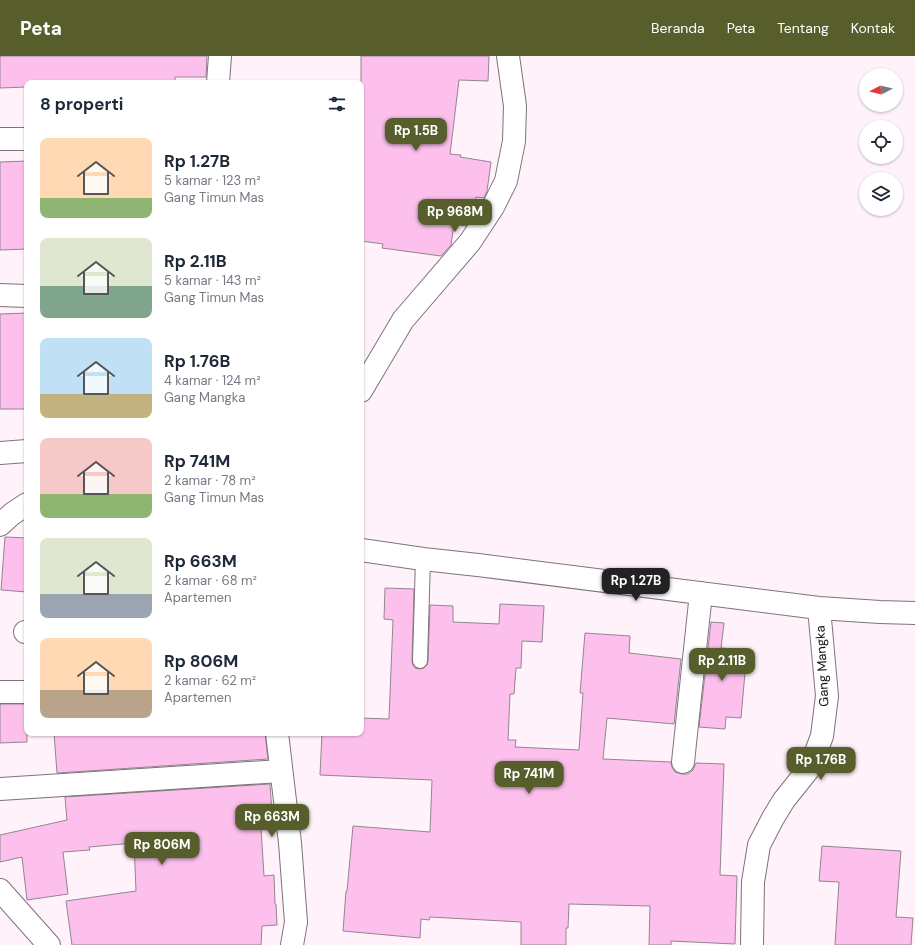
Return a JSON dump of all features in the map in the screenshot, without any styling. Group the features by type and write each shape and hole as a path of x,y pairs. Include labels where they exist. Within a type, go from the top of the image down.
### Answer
{"street":[{"path":"218,80 220,56"},
{"path":"364,386 403,320 470,242 493,207 506,181 514,141 515,106 508,56"},
{"path":"0,139 24,139"},
{"path":"0,296 24,296"},
{"path":"0,453 24,451"},
{"path":"0,525 24,506"},
{"path":"364,550 819,608 915,613"},
{"path":"683,762 701,594"},
{"name":"Gang Mangka","path":"752,945 753,882 759,845 784,800 808,770 822,736 827,696 819,608"},
{"path":"0,692 24,692"},
{"path":"277,736 290,843 296,922 292,945"},
{"path":"0,789 281,770"},
{"path":"0,890 49,945"}],"lane":[{"path":"420,661 423,559"}],"building":[{"path":"0,56 207,56 206,77 175,77 175,80 24,80 24,87 0,88"},
{"path":"361,56 489,56 488,81 459,80 450,154 491,162 487,191 484,198 476,197 474,213 466,226 454,224 451,245 441,256 382,248 383,244 364,241 364,80 361,80"},
{"path":"24,161 24,249 0,250 0,162"},
{"path":"24,313 24,409 0,409 0,314"},
{"path":"5,537 24,538 24,592 1,590"},
{"path":"385,588 414,589 412,661 415,668 419,669 424,668 428,661 430,605 453,606 453,622 499,624 500,604 544,606 542,642 522,641 521,668 516,668 514,694 510,694 508,740 516,740 515,747 579,750 583,693 580,693 585,633 630,636 629,653 681,659 674,724 607,718 603,759 671,762 675,772 682,774 688,774 693,770 696,763 724,764 720,875 737,876 735,944 671,941 671,945 649,945 650,906 569,904 568,928 566,928 566,945 521,945 521,922 430,917 429,920 421,919 420,938 343,931 353,826 430,832 432,780 320,775 322,736 364,736 364,718 389,719 393,620 384,619"},
{"path":"711,622 724,623 721,648 747,650 741,718 726,717 725,729 699,727"},
{"path":"0,704 24,704 24,736 27,736 27,742 0,743"},
{"path":"54,736 265,736 268,759 57,773"},
{"path":"270,784 273,827 261,828 264,876 274,875 277,925 262,926 261,945 72,945 66,901 136,891 134,843 89,847 90,850 63,852 68,894 27,900 22,857 0,862 0,835 67,820 65,797"},
{"path":"822,846 901,851 896,917 913,918 911,945 835,945 839,882 819,881"}]}
